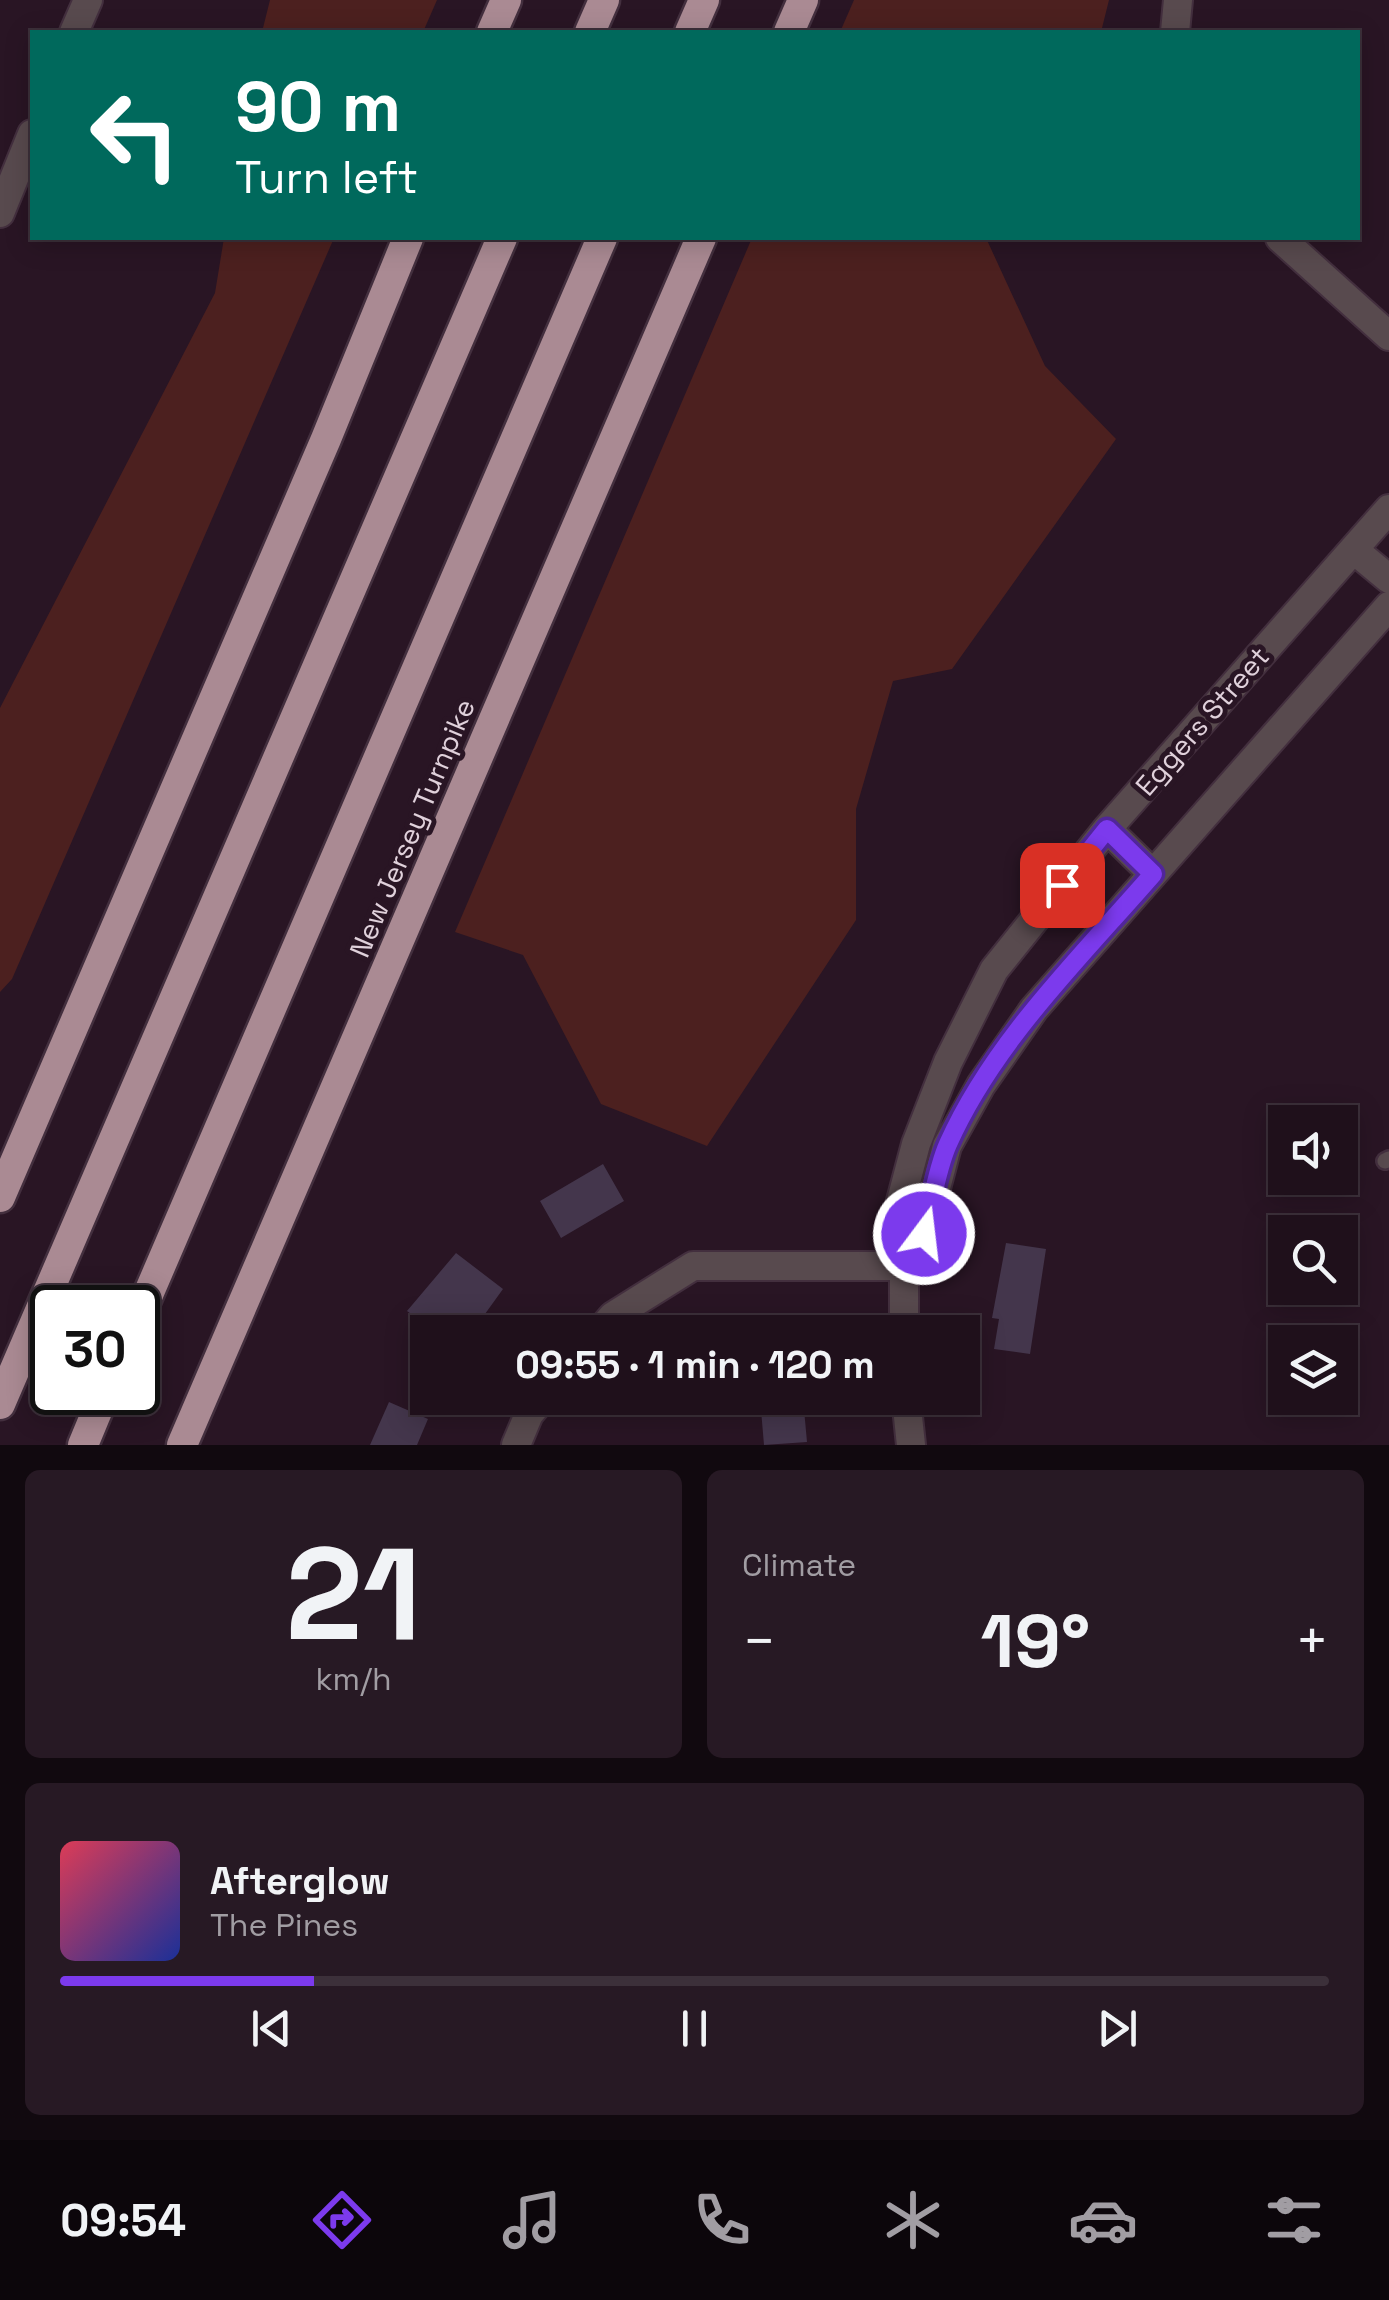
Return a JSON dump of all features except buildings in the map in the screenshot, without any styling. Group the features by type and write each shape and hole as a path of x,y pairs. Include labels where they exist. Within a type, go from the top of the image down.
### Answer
{"highway":[{"path":"493,30 506,0"},
{"path":"591,30 604,0"},
{"path":"691,30 704,0"},
{"path":"790,30 803,0"},
{"path":"0,1196 326,439 407,240"},
{"path":"0,1404 501,240"},
{"name":"New Jersey Turnpike","path":"152,1285 601,240"},
{"name":"New Jersey Turnpike","path":"182,1445 700,240"},
{"path":"83,1445 96,1415"}],"street":[{"path":"75,30 88,0"},
{"path":"1175,30 1178,0"},
{"path":"0,213 30,139"},
{"path":"1282,240 1389,336"},
{"name":"Eggers Street","path":"904,1315 904,1266 893,1232 916,1144 948,1062 994,970 1107,829 1389,509"},
{"path":"1354,550 1389,579"},
{"name":"Eggers Street","path":"904,1266 924,1234 947,1146 980,1085 1034,1009 1389,606"},
{"path":"1107,829 1153,874"},
{"path":"615,1315 693,1266 904,1266"},
{"path":"516,1445 529,1415"},
{"path":"908,1415 911,1445"}],"shaded area":[{"path":"270,0 437,0 424,30 262,30"},
{"path":"854,0 1109,0 1102,30 841,30"},
{"path":"224,240 333,240 12,979 0,992 0,708 215,293"},
{"path":"751,240 987,240 1045,366 1116,439 952,669 893,681 856,809 856,920 707,1146 601,1104 523,955 455,932"}],"route":[{"path":"924,1234 947,1146 980,1085 1034,1009 1153,874 1107,829 1062,885"}]}
